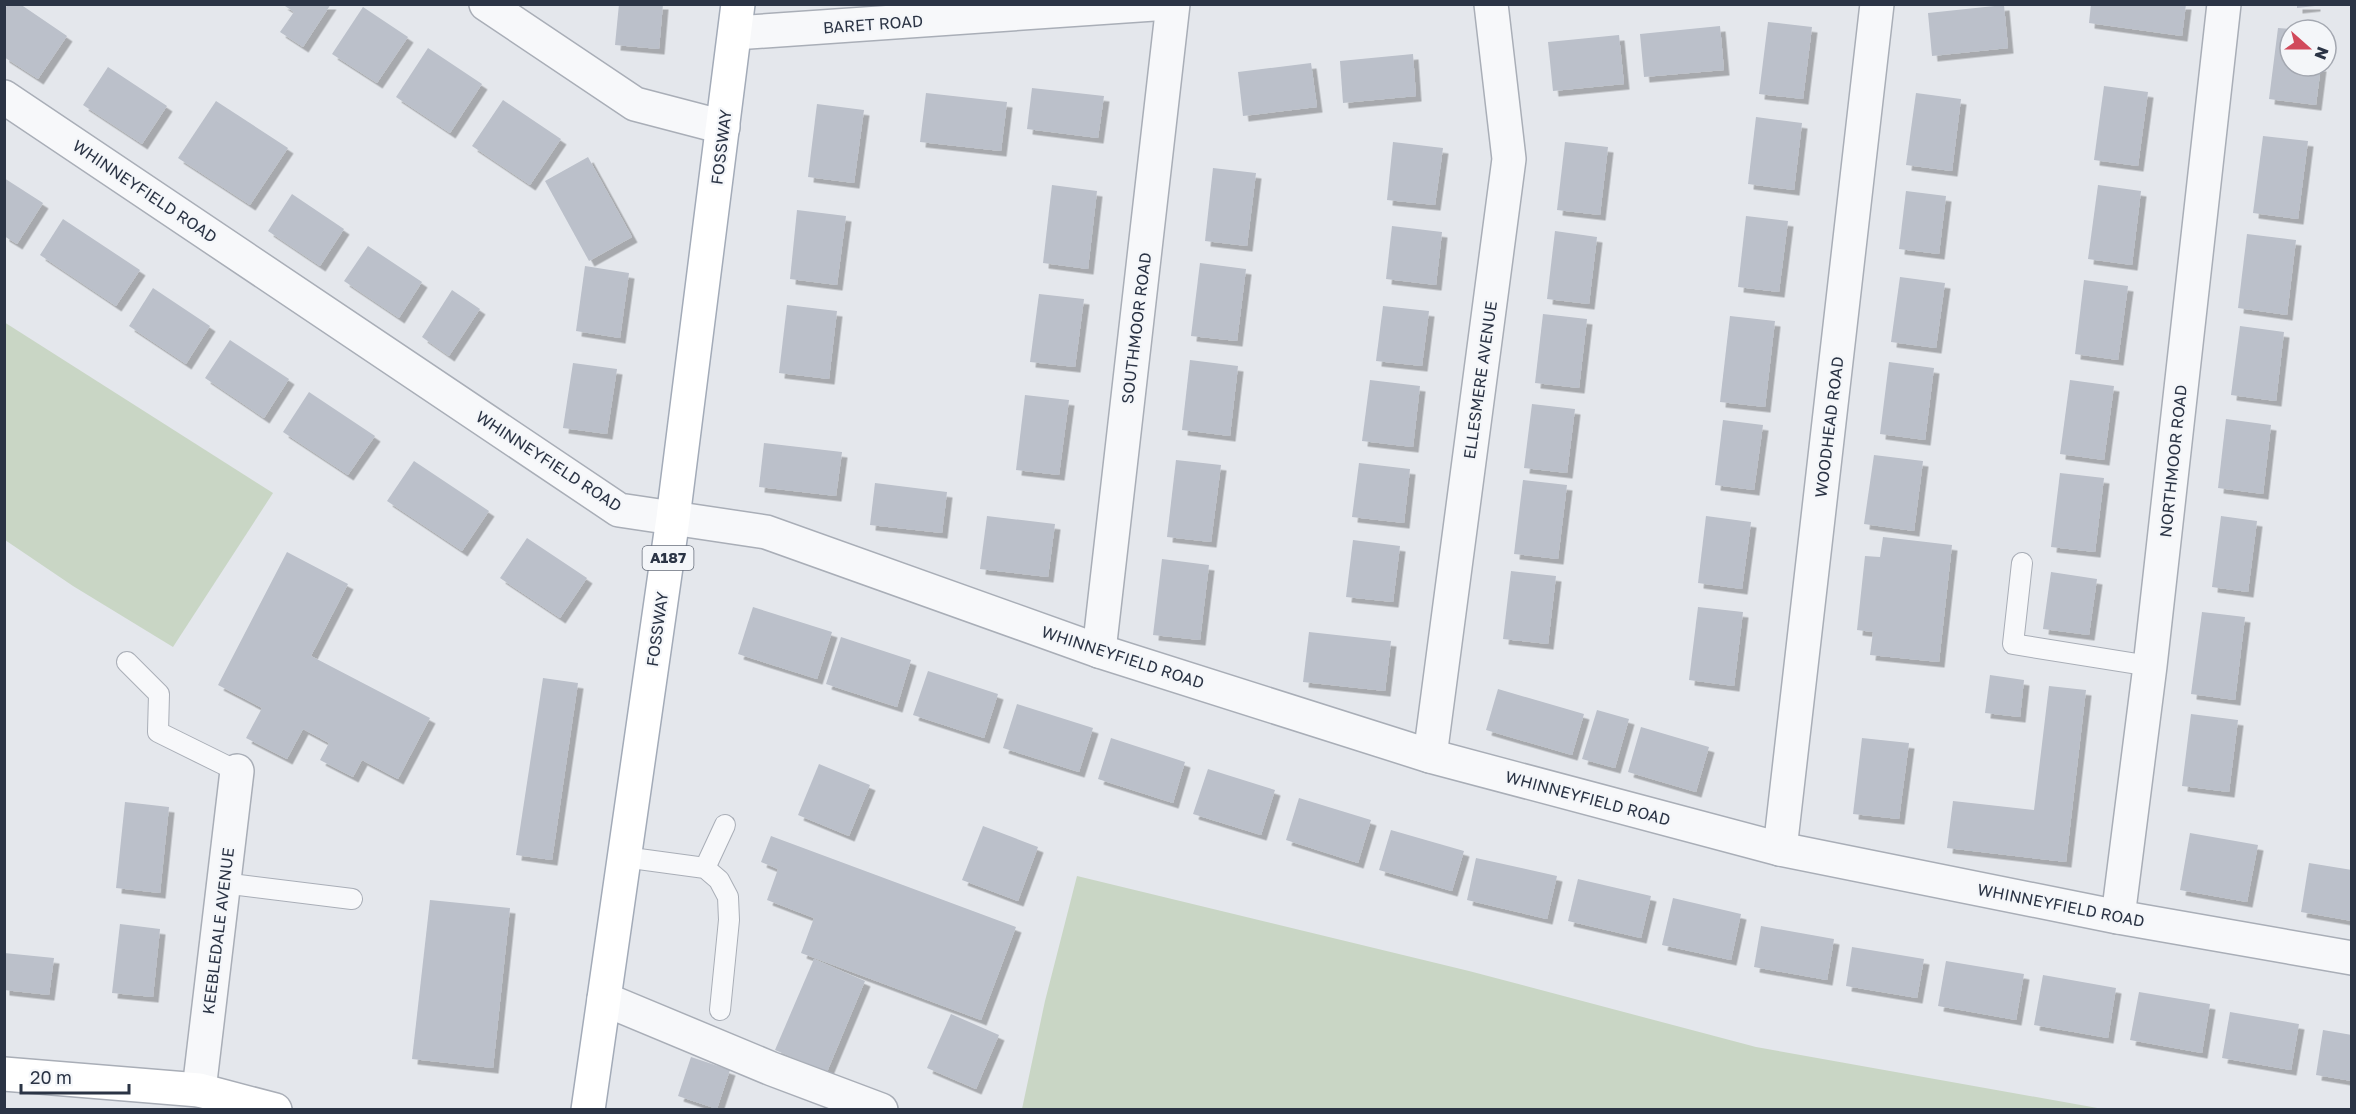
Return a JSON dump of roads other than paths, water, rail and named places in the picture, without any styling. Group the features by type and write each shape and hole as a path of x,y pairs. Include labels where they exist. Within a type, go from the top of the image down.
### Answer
{"main road":[{"name":"FOSSWAY","path":"588,1110 673,518 737,19"},
{"path":"4,1074 199,1090 275,1110"}],"street":[{"path":"486,4 635,104 723,127"},
{"name":"BARET ROAD","path":"737,19 1154,4"},
{"name":"SOUTHMOOR ROAD","path":"1099,651 1173,4"},
{"name":"ELLESMERE AVENUE","path":"1430,756 1509,159 1491,4"},
{"name":"WOODHEAD ROAD","path":"1780,849 1877,4"},
{"name":"NORTHMOOR ROAD","path":"2118,917 2150,666 2224,4"},
{"name":"WHINNEYFIELD ROAD","path":"4,97 619,510 766,532 1099,651 1430,756 1780,849 2118,917 2352,958"},
{"name":"KEEBLEDALE AVENUE","path":"199,1090 237,771"},
{"path":"604,999 772,1069 881,1110"}],"lane":[{"path":"2022,563 2013,644 2150,666"},
{"path":"127,662 159,694 159,732 237,771"},
{"path":"705,868 725,825"},
{"path":"624,857 705,868 719,880 728,897 729,920 720,1010"},
{"path":"224,883 352,899"}]}
